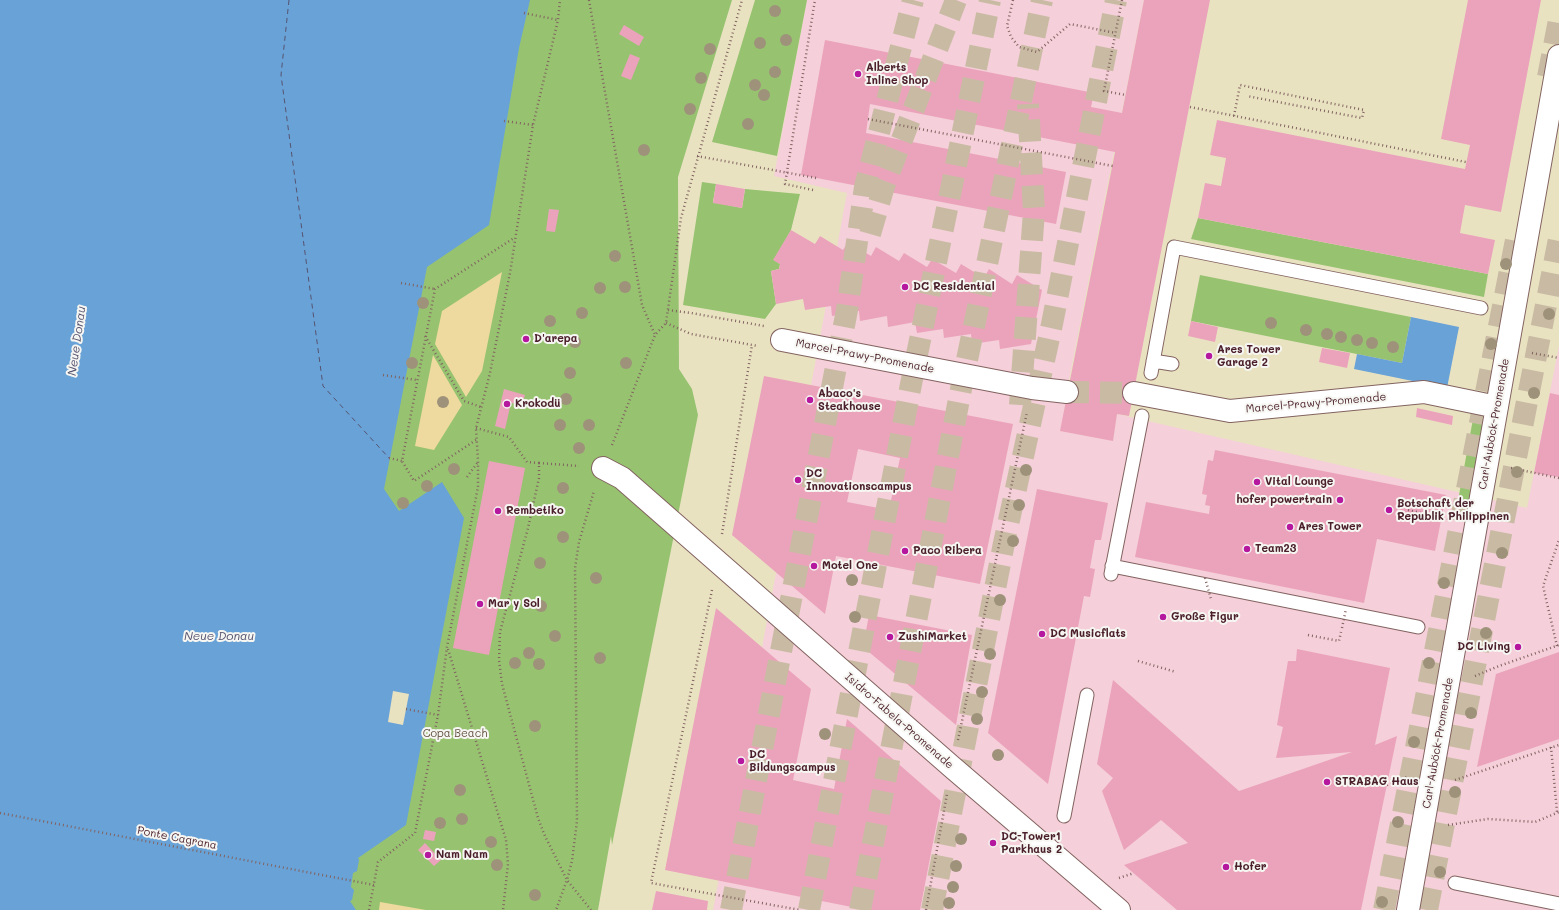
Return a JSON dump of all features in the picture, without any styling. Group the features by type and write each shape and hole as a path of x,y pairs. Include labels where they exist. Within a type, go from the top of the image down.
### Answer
{"street":[{"name":"Carl-Auböck-Promenade","path":"1408,910 1559,56"},
{"name":"Marcel-Prawy-Promenade","path":"782,340 1032,388 1067,392"},
{"name":"Marcel-Prawy-Promenade","path":"1134,392 1230,411 1424,392 1497,406"},
{"name":"Isidro-Fabela-Promenade","path":"613,473 952,768 1119,910"}],"lane":[{"path":"1172,364 1152,367 1173,243 1481,308"},
{"path":"1142,416 1112,570 1418,627"},
{"path":"1064,816 1087,694"},
{"path":"1455,883 1559,904"}],"path":[{"path":"369,910 378,862 415,833 438,715 448,647 478,487 476,428 490,373 510,273 533,125 558,20 560,0"},
{"path":"589,0 642,305 655,335"},
{"path":"556,910 572,861 577,821 575,568 577,553 582,529 613,473 655,335 666,323 680,218 742,0"},
{"path":"813,190 785,184 815,0"},
{"path":"1013,0 1007,26 1011,37 1019,47 1037,52 1070,24 1116,33"},
{"path":"1122,0 1104,90 1126,95"},
{"path":"524,13 558,20"},
{"path":"1234,116 1240,85 1364,110 1362,118 1247,96"},
{"path":"1190,107 1466,162"},
{"path":"868,119 1113,166"},
{"path":"504,121 533,125"},
{"path":"697,156 816,178"},
{"path":"401,283 435,289 515,237"},
{"path":"435,289 402,461 414,480 476,440"},
{"path":"668,310 764,326"},
{"name":"Marcel-Prawy-Promenade","path":"666,323 691,334 752,345 760,346 782,340"},
{"path":"425,336 464,401 481,407"},
{"path":"717,562 752,345"},
{"path":"1508,348 1559,358"},
{"path":"383,375 417,380"},
{"path":"926,910 952,768 1032,388"},
{"path":"476,428 509,437 527,462 575,466"},
{"path":"389,458 402,461"},
{"path":"467,477 478,461"},
{"path":"539,463 539,478 528,528 500,632 499,660 502,684 538,818 566,880 591,910"},
{"path":"1487,463 1559,478"},
{"path":"1408,510 1476,526"},
{"path":"1447,688 1499,666 1558,646 1543,586 1559,540"},
{"path":"1205,578 1211,599"},
{"path":"708,608 651,883 800,910"},
{"path":"1308,635 1339,641 1346,609"},
{"path":"448,647 506,840 508,864 503,910"},
{"path":"1138,661 1176,672"},
{"path":"406,709 438,715"},
{"path":"1430,787 1477,773 1559,744"},
{"path":"1422,829 1488,819 1535,822 1558,812 1551,747"},
{"name":"Ponte Cagrana","path":"0,812 374,885"}],"shaded area":[{"path":"807,0 1144,0 1069,380 1061,431 1113,440 1117,414 1527,508 1559,346 1559,910 713,910 847,193 774,176"}],"green space":[{"name":"Copa Beach","path":"480,0 732,0 678,177 679,369 692,389 698,415 612,845 611,836 598,910 248,910"},
{"path":"755,0 807,0 777,156 712,142"},
{"path":"702,182 716,184 713,202 742,208 745,189 800,194 791,230 774,260 780,264 779,269 771,271 776,304 765,319 683,305"},
{"path":"1198,218 1488,274 1484,297 1191,239"},
{"path":"1200,275 1411,317 1402,363 1191,321"},
{"path":"1475,408 1485,410 1466,519 1455,517"}],"sand":[{"path":"502,272 482,371 466,397 435,344 442,311"},
{"path":"433,355 462,405 434,450 415,446"},
{"path":"380,902 426,910 379,910"}],"water":[{"name":"Neue Donau","path":"0,0 530,0 519,48 489,225 427,267 384,489 399,511 442,482 464,518 406,825 358,858 357,871 353,873 351,887 354,890 352,900 350,901 356,910 0,910"},
{"path":"1411,317 1459,327 1447,388 1354,369 1357,354 1402,363"}],"pier":[{"path":"393,691 409,694 403,725 388,722"}],"building":[{"path":"1144,0 1210,0 1129,416 1117,414 1113,441 1060,431 1115,152 870,104 866,133 1066,172 1056,224 801,175 825,40 1094,93 1091,107 1122,113"},
{"path":"1468,0 1541,0 1501,212 1465,205 1460,233 1495,240 1488,274 1198,218 1205,183 1221,186 1226,158 1210,155 1217,120 1465,169 1470,145 1441,139"},
{"path":"624,25 644,37 639,46 619,34"},
{"path":"630,54 640,58 631,80 621,76"},
{"path":"716,184 745,189 742,208 713,203"},
{"path":"549,209 559,210 555,232 546,231"},
{"name":"DC Residential","path":"791,230 815,244 820,236 843,250 848,242 871,256 876,247 899,261 904,253 927,267 932,259 956,273 961,264 984,278 989,269 1012,284 1017,275 1042,290 1031,344 1000,349 999,340 972,344 971,334 944,338 943,329 917,333 915,322 888,327 887,316 860,321 859,311 832,316 831,306 805,310 803,299 776,304 771,271 779,269 780,264 773,260"},
{"path":"1191,321 1218,327 1215,342 1188,336"},
{"path":"1322,348 1350,353 1347,368 1319,362"},
{"name":"DC Innovationscampus","path":"764,376 1013,424 980,584 836,556 825,614 732,535","holes":["858,449 900,458 889,510 847,502"]},
{"path":"504,389 525,395 522,405 511,403 505,429 495,426"},
{"path":"1550,393 1559,395 1559,477 1534,473"},
{"path":"1417,408 1453,416 1452,425 1416,417"},
{"name":"Ares Tower","path":"1215,450 1446,495 1435,551 1377,539 1364,603 1135,557 1146,502 1209,514 1210,506 1205,505 1207,495 1202,494 1208,460 1213,461"},
{"path":"489,461 525,468 489,655 453,648"},
{"name":"DC Musicflats","path":"1037,489 1108,503 1101,540 1095,540 1090,568 1095,569 1090,597 1084,596 1048,784 988,733"},
{"name":"DC Bildungscampus","path":"716,608 811,689 793,780 834,789 847,719 941,801 920,910 867,910 665,870"},
{"path":"869,615 972,635 956,725 863,647"},
{"name":"STRABAG Haus","path":"1297,649 1390,668 1375,745 1397,736 1361,910 1177,910 1124,865 1188,843 1161,820 1124,850 1102,791 1113,778 1097,764 1113,680 1239,791 1352,752 1276,758 1283,727 1277,725 1288,661 1296,661"},
{"path":"1559,652 1559,739 1477,767 1496,674"},
{"path":"425,830 436,832 434,841 423,839"},
{"path":"425,843 441,860 434,866 418,850"},
{"path":"656,891 708,901 707,910 652,910"}],"ferry route":[{"path":"289,0 281,75 323,386 389,458"}],"tunnel":[{"path":"731,910 847,310 865,187 913,0"},
{"path":"870,234 884,186 956,0"},
{"path":"809,910 913,374 990,0"},
{"path":"860,910 962,384 1042,0"},
{"path":"932,910 1004,543 1052,324 1116,0"},
{"path":"1548,77 1559,20"},
{"path":"1020,405 1034,211 1028,104"},
{"path":"1427,910 1559,239"},
{"path":"1384,910 1516,240"},
{"path":"1067,392 1134,393"}],"place":[{"name":"Alberts Inline Shop","path":"858,74"},
{"name":"DC Residential","path":"905,287"},
{"name":"D'arepa","path":"526,339"},
{"name":"Ares Tower Garage 2","path":"1209,356"},
{"name":"Abaco's Steakhouse","path":"810,400"},
{"name":"Krokodü","path":"507,404"},
{"name":"DC Innovationscampus","path":"798,480"},
{"name":"Vital Lounge","path":"1257,482"},
{"name":"hofer powertrain","path":"1340,500"},
{"name":"Botschaft der Republik Philippinen","path":"1389,510"},
{"name":"Rembetiko","path":"498,511"},
{"name":"Ares Tower","path":"1290,527"},
{"name":"Team23","path":"1247,549"},
{"name":"Paco Ribera","path":"905,551"},
{"name":"Motel One","path":"814,566"},
{"name":"Mar y Sol","path":"480,604"},
{"name":"Große Figur","path":"1163,617"},
{"name":"DC Musicflats","path":"1042,634"},
{"name":"ZushiMarket","path":"890,637"},
{"name":"DC Living","path":"1518,647"},
{"name":"DC Bildungscampus","path":"741,761"},
{"name":"STRABAG Haus","path":"1327,782"},
{"name":"DC-Tower1 Parkhaus 2","path":"993,843"},
{"name":"Nam Nam","path":"428,855"},
{"name":"Hofer","path":"1226,867"}]}
